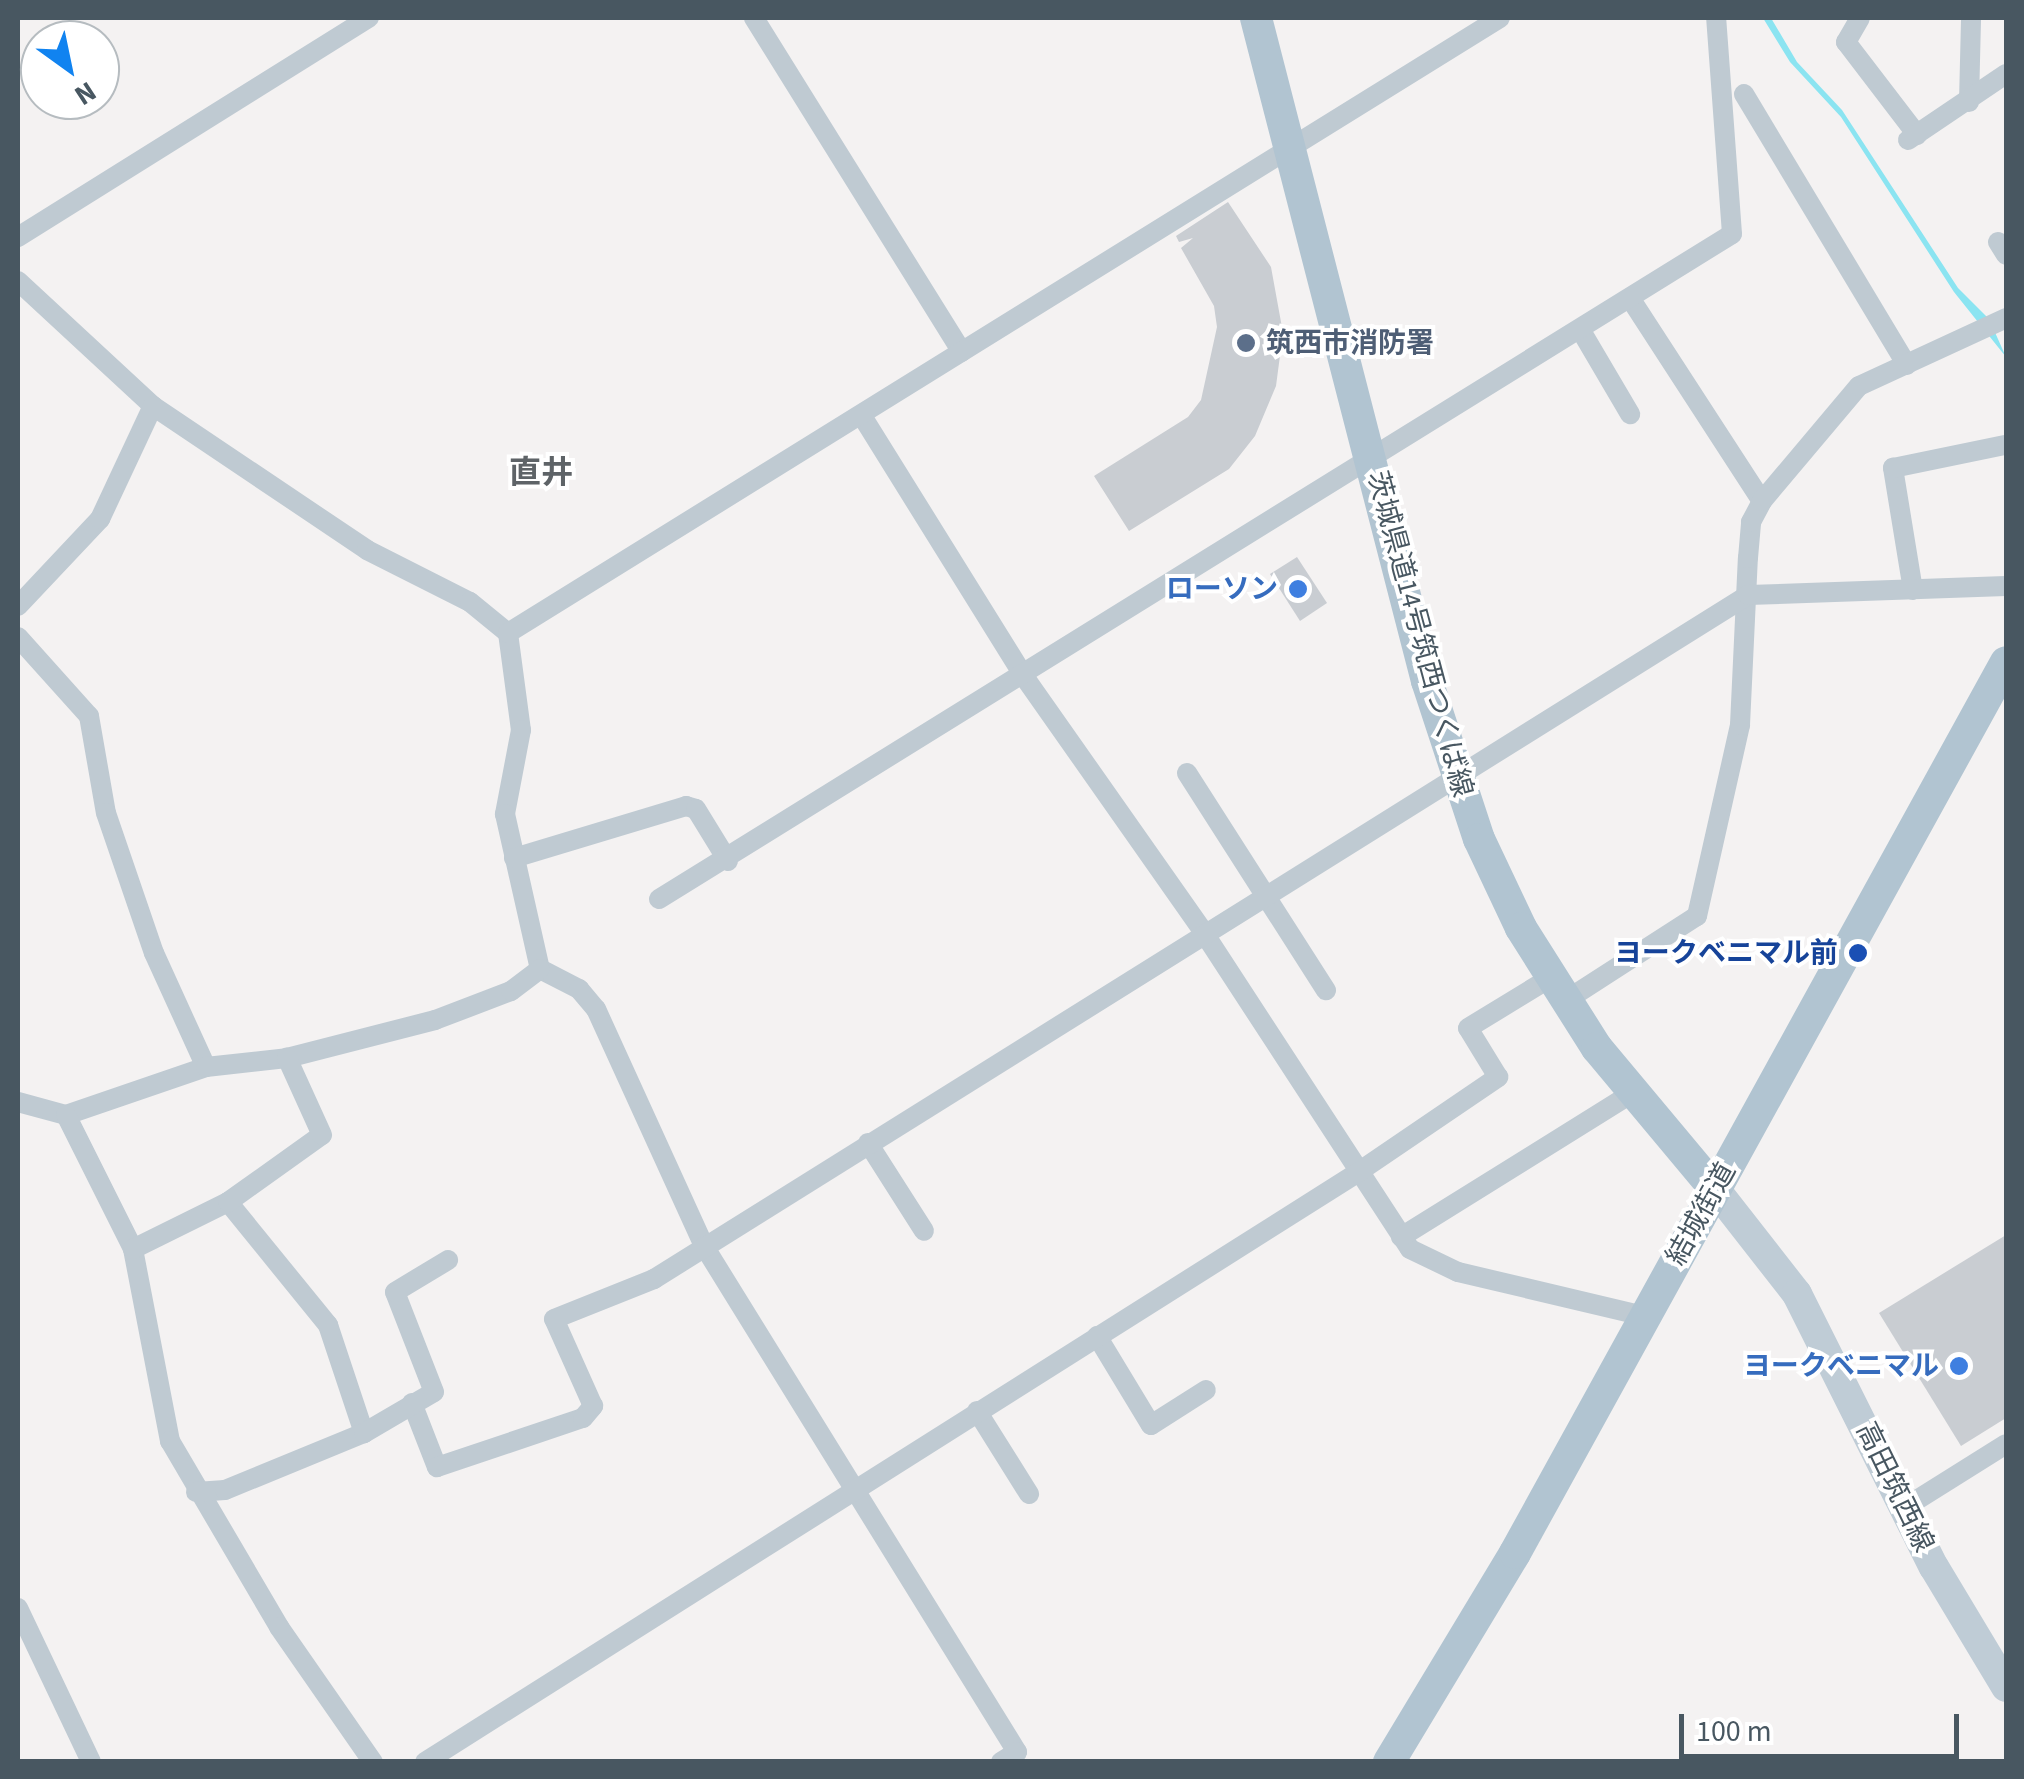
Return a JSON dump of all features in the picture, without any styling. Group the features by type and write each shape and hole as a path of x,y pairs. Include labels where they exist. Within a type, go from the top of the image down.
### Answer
{"main road":[{"name":"茨城県道14号筑西つくば線","path":"1256,18 1455,775 1500,884 1558,989 1630,1094 1715,1189"},
{"name":"結城街道","path":"1389,1762 1515,1553 2006,662"},
{"name":"高田筑西線","path":"1715,1189 1797,1294 1904,1508 2005,1682"}],"street":[{"path":"18,237 369,18"},
{"path":"754,18 962,352"},
{"path":"508,633 1500,18"},
{"path":"659,899 728,860 1732,234 1716,18"},
{"path":"1860,18 1846,42 1912,138 2006,74"},
{"path":"1969,102 1971,18"},
{"path":"1744,94 1907,364"},
{"path":"18,281 153,406 368,550 470,602 508,633 521,730 505,814 540,969"},
{"path":"1630,298 1762,501"},
{"path":"424,1762 855,1487 1358,1174 1498,1077 1468,1028 1558,989 1697,916 1740,726 1751,522 1762,501 1805,455 1832,411 1859,386 1995,324"},
{"path":"1580,330 1630,414"},
{"path":"18,606 100,518 153,406"},
{"path":"862,416 1023,675 1204,933 1410,1250 1458,1272 1644,1316"},
{"path":"1913,590 1893,468 2005,445"},
{"path":"412,1402 437,1466 583,1418 592,1406 554,1319 654,1279 1748,595 2006,586"},
{"path":"21,647 89,716 106,813 154,953 206,1068"},
{"path":"1187,773 1326,990"},
{"path":"514,858 686,806 696,809 728,860"},
{"path":"18,1102 66,1115 206,1068 288,1058 435,1020 511,991 540,969"},
{"path":"540,969 580,988 596,1008 704,1246 1017,1752 1001,1762"},
{"path":"133,1249 228,1202 322,1135 288,1058"},
{"path":"1401,1236 1630,1094"},
{"path":"66,1115 133,1249 170,1441 196,1492 373,1762"},
{"path":"868,1143 924,1231"},
{"path":"228,1202 328,1326 364,1433"},
{"path":"196,1492 225,1490 364,1433 434,1392 395,1292 448,1260"},
{"path":"1096,1336 1151,1425 1206,1390"},
{"path":"977,1411 1030,1494"},
{"path":"1904,1508 2006,1444"},
{"path":"18,1608 91,1762"}],"water":[{"path":"1763,18 1771,18 1797,62 1842,110 1958,288 1989,319 2006,357 1954,292 1841,117 1790,62"}],"building":[{"path":"1228,202 1271,267 1283,333 1276,386 1255,436 1229,469 1129,531 1094,476 1188,417 1201,400 1217,327 1214,306 1181,248 1193,238 1179,242 1176,236"},
{"name":"ローソン","path":"1297,557 1327,603 1300,621 1270,574"},
{"name":"ヨークベニマル","path":"2006,1235 2006,1418 1961,1446 1879,1313"}],"place":[{"name":"筑西市消防署","path":"1246,343"},
{"name":"ローソン","path":"1298,589"},
{"name":"ヨークベニマル前","path":"1858,953"},
{"name":"ヨークベニマル","path":"1959,1366"}],"district":[{"name":"直井","path":"541,473"}]}
